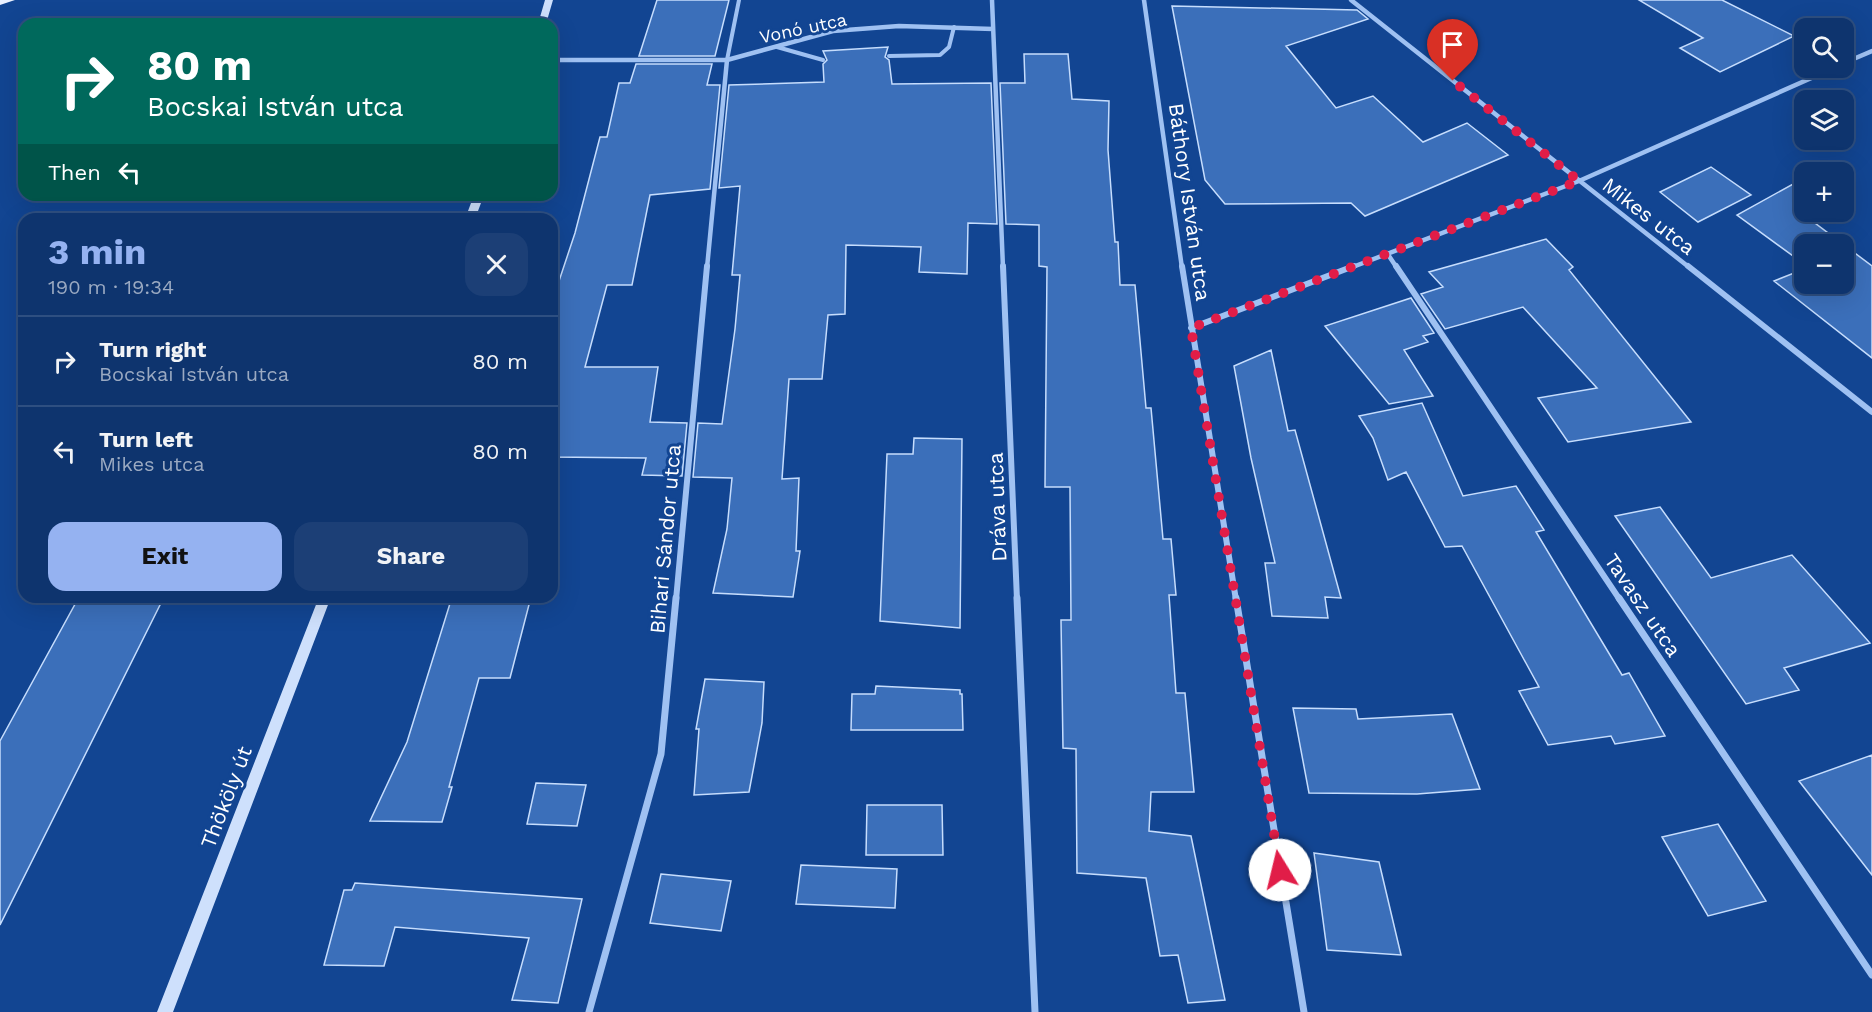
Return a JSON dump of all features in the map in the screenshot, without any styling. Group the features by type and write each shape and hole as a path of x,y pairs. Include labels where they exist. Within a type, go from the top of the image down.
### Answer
{"main road":[{"path":"0,2 10,0"}],"street":[{"path":"544,18 549,0"},
{"name":"Dráva utca","path":"992,0 1035,1012"},
{"name":"Báthory István utca","path":"1144,0 1191,328 1304,1012"},
{"name":"Mikes utca","path":"1351,0 1872,412"},
{"name":"Vonó utca","path":"558,60 727,60 833,32 899,26 993,29"},
{"path":"1854,59 1872,51"},
{"name":"Bihari Sándor utca","path":"589,1012 661,754 727,60"},
{"path":"1191,328 1579,181 1811,78"},
{"name":"Tavasz utca","path":"1388,253 1872,975"},
{"name":"Thököly út","path":"165,1012 323,603"}],"lane":[{"name":"Vonó utca","path":"727,60 739,0"},
{"path":"889,56 939,55 950,47 954,27"},
{"path":"775,46 823,60"}],"building":[{"path":"657,0 729,0 715,56 639,56"},
{"path":"1639,0 1722,0 1794,36 1720,72 1680,48 1703,38"},
{"path":"1172,6 1357,10 1368,19 1286,46 1336,108 1373,96 1423,142 1467,123 1508,155 1365,216 1351,203 1225,204 1205,180"},
{"path":"888,47 885,57 889,60 892,84 991,83 997,224 968,223 967,274 919,272 921,247 846,245 845,314 828,315 822,379 789,379 782,479 799,478 796,551 800,551 793,597 713,593 727,529 732,478 693,477 698,423 722,424 740,275 732,275 740,186 719,188 729,85 824,82 823,64 827,60 823,51"},
{"path":"1024,54 1068,54 1072,99 1109,101 1108,150 1115,242 1118,242 1120,285 1135,285 1146,408 1151,408 1163,539 1171,539 1176,595 1169,595 1176,693 1185,693 1194,792 1151,792 1149,831 1191,836 1225,1000 1188,1003 1178,955 1160,956 1146,878 1077,873 1076,749 1063,748 1061,620 1071,620 1070,487 1045,487 1047,267 1039,266 1039,225 1006,224 1000,83 1025,83"},
{"path":"636,64 712,64 707,85 720,85 710,189 650,195 632,285 607,285 585,367 658,367 650,422 687,423 682,476 642,475 646,458 558,457 558,284 575,233 600,137 607,137 619,83 630,83"},
{"path":"1711,167 1751,195 1698,222 1660,192"},
{"path":"1794,184 1794,222 1817,222 1815,223 1830,234 1794,234 1794,257 1737,215"},
{"path":"1546,239 1573,267 1569,270 1691,422 1568,442 1538,398 1597,388 1523,307 1445,329 1421,294 1443,287 1429,272"},
{"path":"1854,252 1872,266 1872,358 1774,281 1794,273 1794,294 1854,294"},
{"path":"1411,298 1434,333 1423,336 1428,342 1404,350 1433,396 1389,404 1325,326"},
{"path":"1271,350 1288,431 1295,430 1341,598 1325,597 1328,618 1272,616 1265,563 1275,563 1251,458 1234,366"},
{"path":"1422,403 1463,496 1516,486 1544,530 1536,532 1622,675 1629,673 1665,736 1615,744 1611,736 1548,745 1519,691 1539,687 1462,546 1445,547 1406,472 1388,480 1373,438 1359,416"},
{"path":"914,438 962,439 960,628 880,621 887,454 913,454"},
{"path":"1660,507 1711,578 1792,555 1870,643 1784,668 1799,690 1746,704 1615,516"},
{"path":"76,603 161,603 0,925 0,741"},
{"path":"450,603 529,603 510,678 479,678 449,787 452,787 442,822 370,821 407,742"},
{"path":"705,679 764,682 762,723 749,792 694,795 699,729 696,729"},
{"path":"876,686 960,690 963,730 851,730 852,694 875,694"},
{"path":"1293,708 1356,709 1358,719 1452,714 1480,789 1417,794 1309,793"},
{"path":"1872,755 1872,875 1799,781"},
{"path":"536,783 586,785 577,826 527,824"},
{"path":"867,805 942,805 943,855 866,855"},
{"path":"1718,824 1766,901 1708,916 1662,837"},
{"path":"1314,853 1379,862 1401,955 1327,950"},
{"path":"801,865 897,869 895,908 796,904"},
{"path":"661,874 731,881 721,931 650,923"},
{"path":"355,883 582,899 558,1003 512,1000 529,938 395,927 384,966 324,965 344,890 352,890"}],"route":[{"path":"1280,870 1191,328 1579,181 1453,81"}]}
